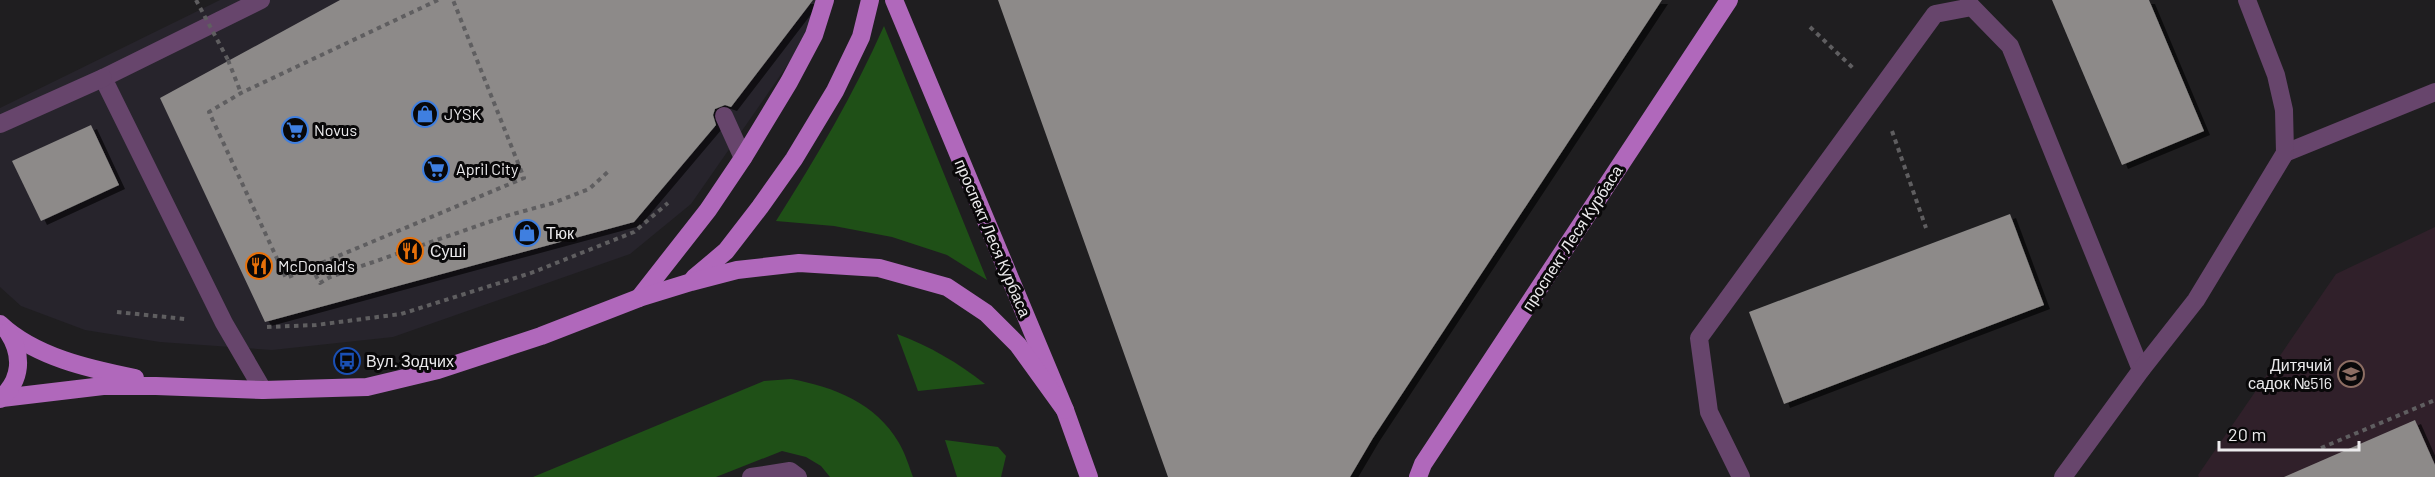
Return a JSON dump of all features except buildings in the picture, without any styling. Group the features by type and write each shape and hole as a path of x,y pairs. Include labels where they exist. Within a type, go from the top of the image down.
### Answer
{"main road":[{"path":"639,298 708,210 743,158 789,82 814,35 825,0"},
{"path":"691,282 726,251 794,159 840,82 861,37 870,0"},
{"name":"проспект Леся Курбаса","path":"894,0 1065,410 1089,477"},
{"name":"проспект Леся Курбаса","path":"1418,477 1423,464 1729,0"},
{"path":"1,398 103,386 232,390 366,387 438,370 541,336 639,298 691,282 737,270 799,263 879,268 946,287 986,313 1018,345 1065,410"},
{"path":"4,327 42,350 106,372 151,381 232,390"},
{"path":"1,398 12,387 18,373 19,358 15,343 4,327"}],"lane":[{"path":"0,124 103,78 261,0"},
{"path":"2063,477 2141,370 2196,300 2285,153 2282,99 2276,75 2247,0"},
{"path":"1741,477 1709,412 1699,338 1935,14 1972,7 2010,46 2141,370"},
{"path":"103,78 224,323 263,390"},
{"path":"2285,153 2435,92"},
{"path":"724,116 743,158"},
{"path":"751,477 790,471 798,477"}],"path":[{"path":"196,0 228,60 241,93"},
{"path":"438,0 241,93 208,112 286,278 524,178 453,0"},
{"path":"310,266 320,283 330,277 405,250 506,216 554,203 589,189 610,170"},
{"path":"117,312 258,327 316,326 401,314 531,273 634,232 676,195"},
{"path":"2321,448 2435,400"}],"shaded area":[{"name":"April City","path":"220,0 821,0 807,37 691,204 630,254 393,337 272,350 160,342 85,330 21,306 0,287 0,108"},
{"name":"Дитячий садок №516","path":"2435,227 2435,477 2199,477 2198,475 2336,274"}],"green space":[{"path":"884,26 987,280 947,255 892,237 834,226 776,221 834,125"},
{"path":"897,334 943,356 985,384 918,391"},
{"path":"791,379 838,392 866,407 890,429 905,455 913,477 830,477 821,466 806,457 782,451 716,477 533,477 764,381"},
{"path":"945,440 998,447 1006,456 1001,477 957,477"}],"place":[{"name":"JYSK","path":"425,114"},
{"name":"Novus","path":"295,130"},
{"name":"April City","path":"436,169"},
{"name":"Тюк","path":"527,233"},
{"name":"Суші","path":"410,251"},
{"name":"McDonald's","path":"259,266"},
{"name":"Вул. Зодчих","path":"347,361"},
{"name":"Дитячий садок №516","path":"2351,374"}]}
